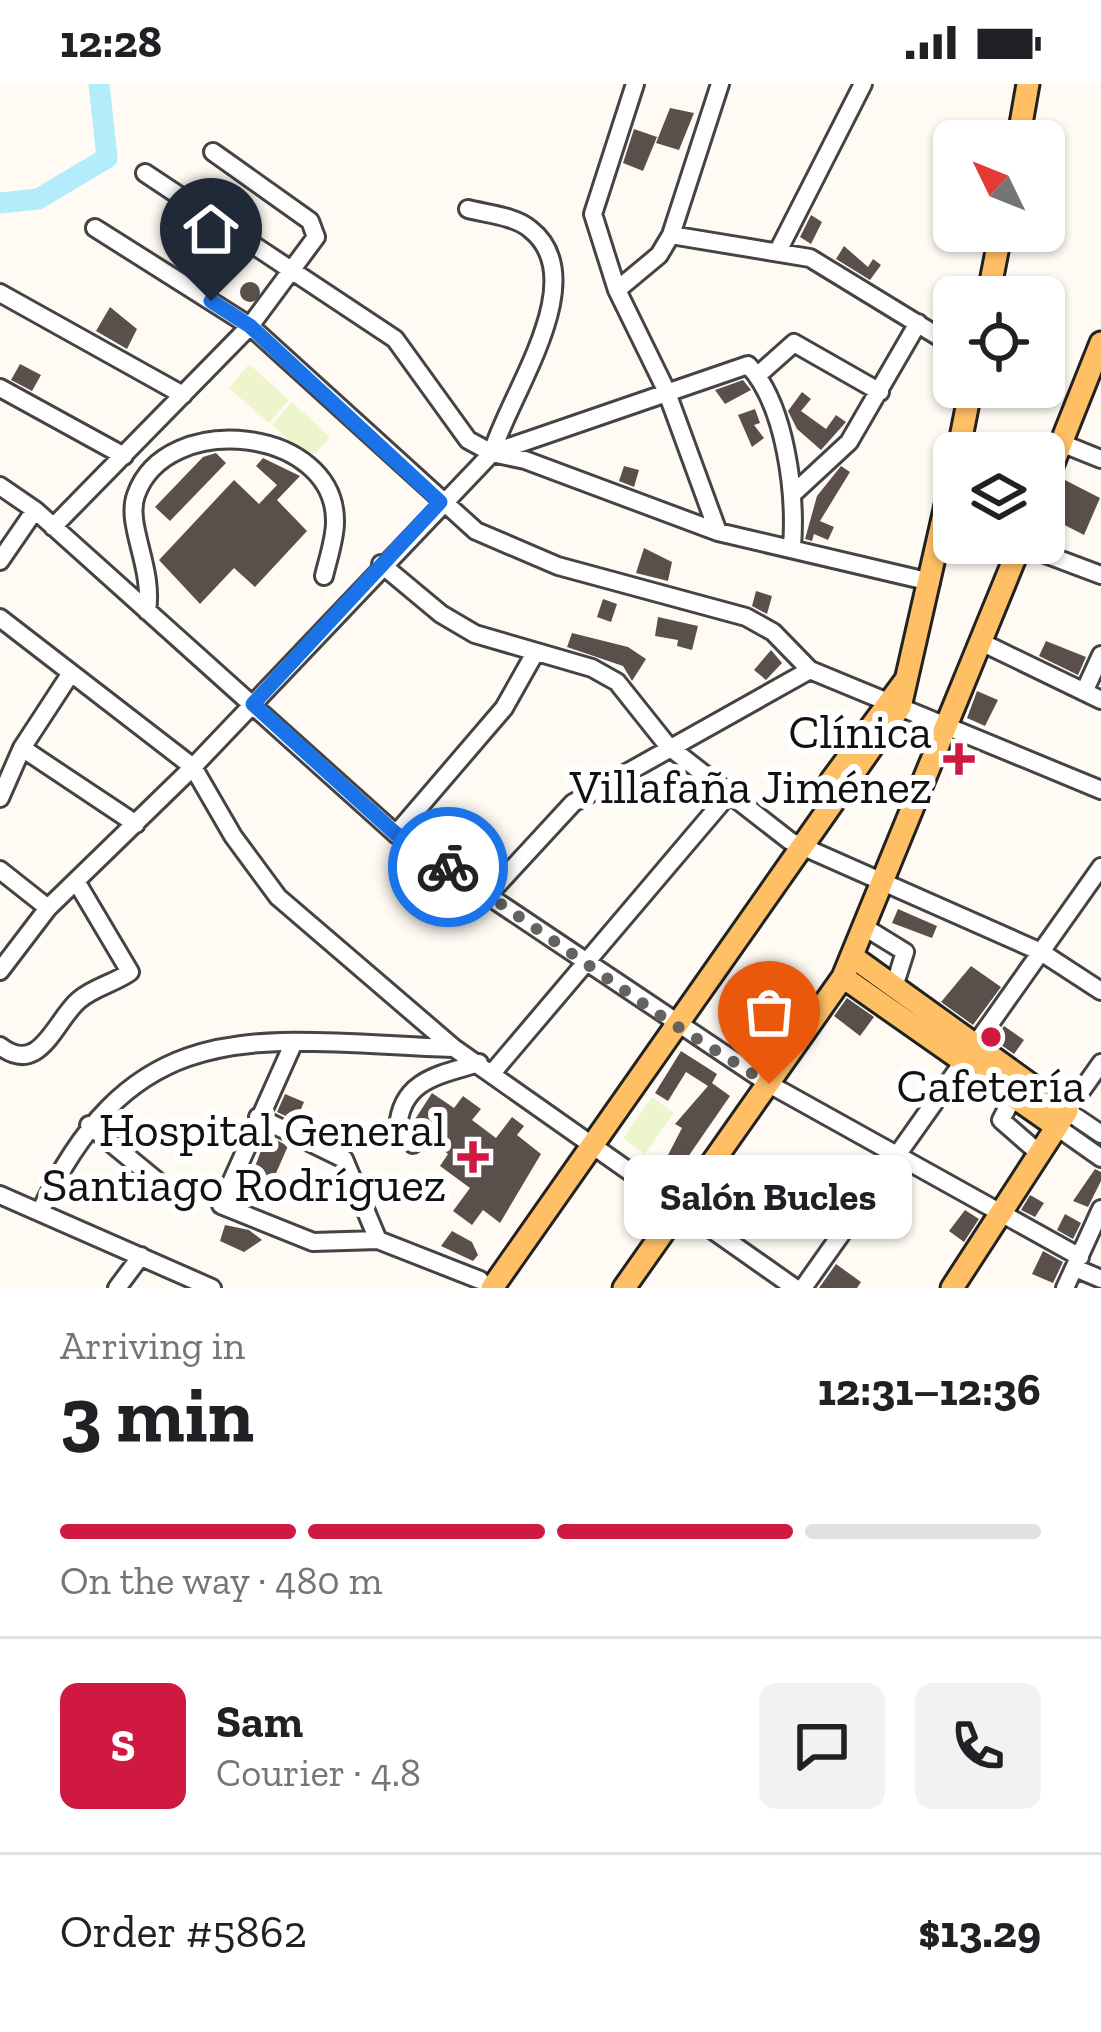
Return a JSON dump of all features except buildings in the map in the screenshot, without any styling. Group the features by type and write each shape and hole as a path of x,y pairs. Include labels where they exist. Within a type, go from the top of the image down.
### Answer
{"main road":[{"path":"1022,120 1028,84"},
{"path":"1065,433 1101,343"},
{"path":"482,1285 892,704 905,680 935,564"},
{"path":"624,1288 848,967 1013,564"},
{"path":"848,967 894,987 1013,1097 1062,1119"},
{"path":"848,967 1062,1119"},
{"path":"952,1288 1062,1119"}],"street":[{"path":"635,84 592,214 617,290 666,390 718,532"},
{"path":"617,290 659,256 671,235 720,84"},
{"path":"778,249 863,84"},
{"path":"53,527 250,326 291,273 316,229 213,152"},
{"path":"145,173 395,339 468,440 492,453 525,460 718,532 931,582"},
{"path":"468,209 528,226 550,249 558,284 492,453"},
{"path":"95,229 250,326 440,502 509,550 746,617 773,632 810,670 1101,790"},
{"path":"671,235 719,246 778,249 824,265 933,333"},
{"path":"2,299 183,395"},
{"path":"795,492 849,442 918,323"},
{"path":"758,375 794,343 880,392"},
{"path":"0,971 48,908 193,767 440,502 492,453 748,364 758,375 795,492 792,547"},
{"path":"0,388 124,456"},
{"path":"147,611 152,582 134,526 135,497 150,470 178,446 262,439 286,449 322,482 336,519 324,576"},
{"path":"1065,445 1101,459"},
{"path":"0,486 35,510 396,834 670,1022 1101,1280"},
{"path":"0,561 35,510"},
{"path":"1065,561 1101,575"},
{"path":"381,564 441,614 475,634 592,668 617,682 668,746 796,844 1041,952 1101,991"},
{"path":"0,618 193,767 233,836 278,898 454,1048 799,1288 1101,867"},
{"path":"982,644 1093,696 1101,655"},
{"path":"396,834 504,708 535,653"},
{"path":"489,894 573,803 810,670"},
{"path":"0,797 22,748 70,674"},
{"path":"22,748 136,824"},
{"path":"413,1144 398,1128 399,1108 412,1087 486,1067 584,963 728,795"},
{"path":"0,870 48,908"},
{"path":"0,1046 20,1055 38,1051 82,997 130,972 76,881"},
{"path":"866,928 905,952 894,987"},
{"path":"294,1042 221,1199 225,1210 313,1242 378,1240 482,1285"},
{"path":"40,1212 66,1156 88,1125 145,1077 193,1052 226,1043 454,1048"},
{"path":"1062,1119 1101,1063"},
{"path":"1013,1097 1001,1120 1040,1154"},
{"path":"258,1117 344,1159 378,1240"},
{"path":"1062,1119 1101,1134"},
{"path":"1062,1119 1101,1158"},
{"path":"88,1125 156,1180"},
{"path":"0,1195 212,1288"},
{"path":"1065,1288 1101,1209"},
{"path":"117,1288 141,1256"}],"green space":[{"path":"249,364 289,400 269,423 229,388"},
{"path":"292,402 330,437 310,459 272,425"},
{"path":"652,1097 674,1113 645,1154 623,1138"}],"waterway":[{"path":"0,203 38,199 107,158 99,84"}],"way so far":[{"path":"448,867 664,1018 769,1084"}],"place":[{"name":"Clínica Villafaña Jiménez","path":"959,759"},
{"name":"Cafetería","path":"991,1037"},
{"name":"Salón Bucles","path":"769,1084"},
{"name":"Hospital General Santiago Rodríguez","path":"473,1157"}],"route":[{"path":"211,301 250,326 440,502 253,704 396,834 448,867"}]}
